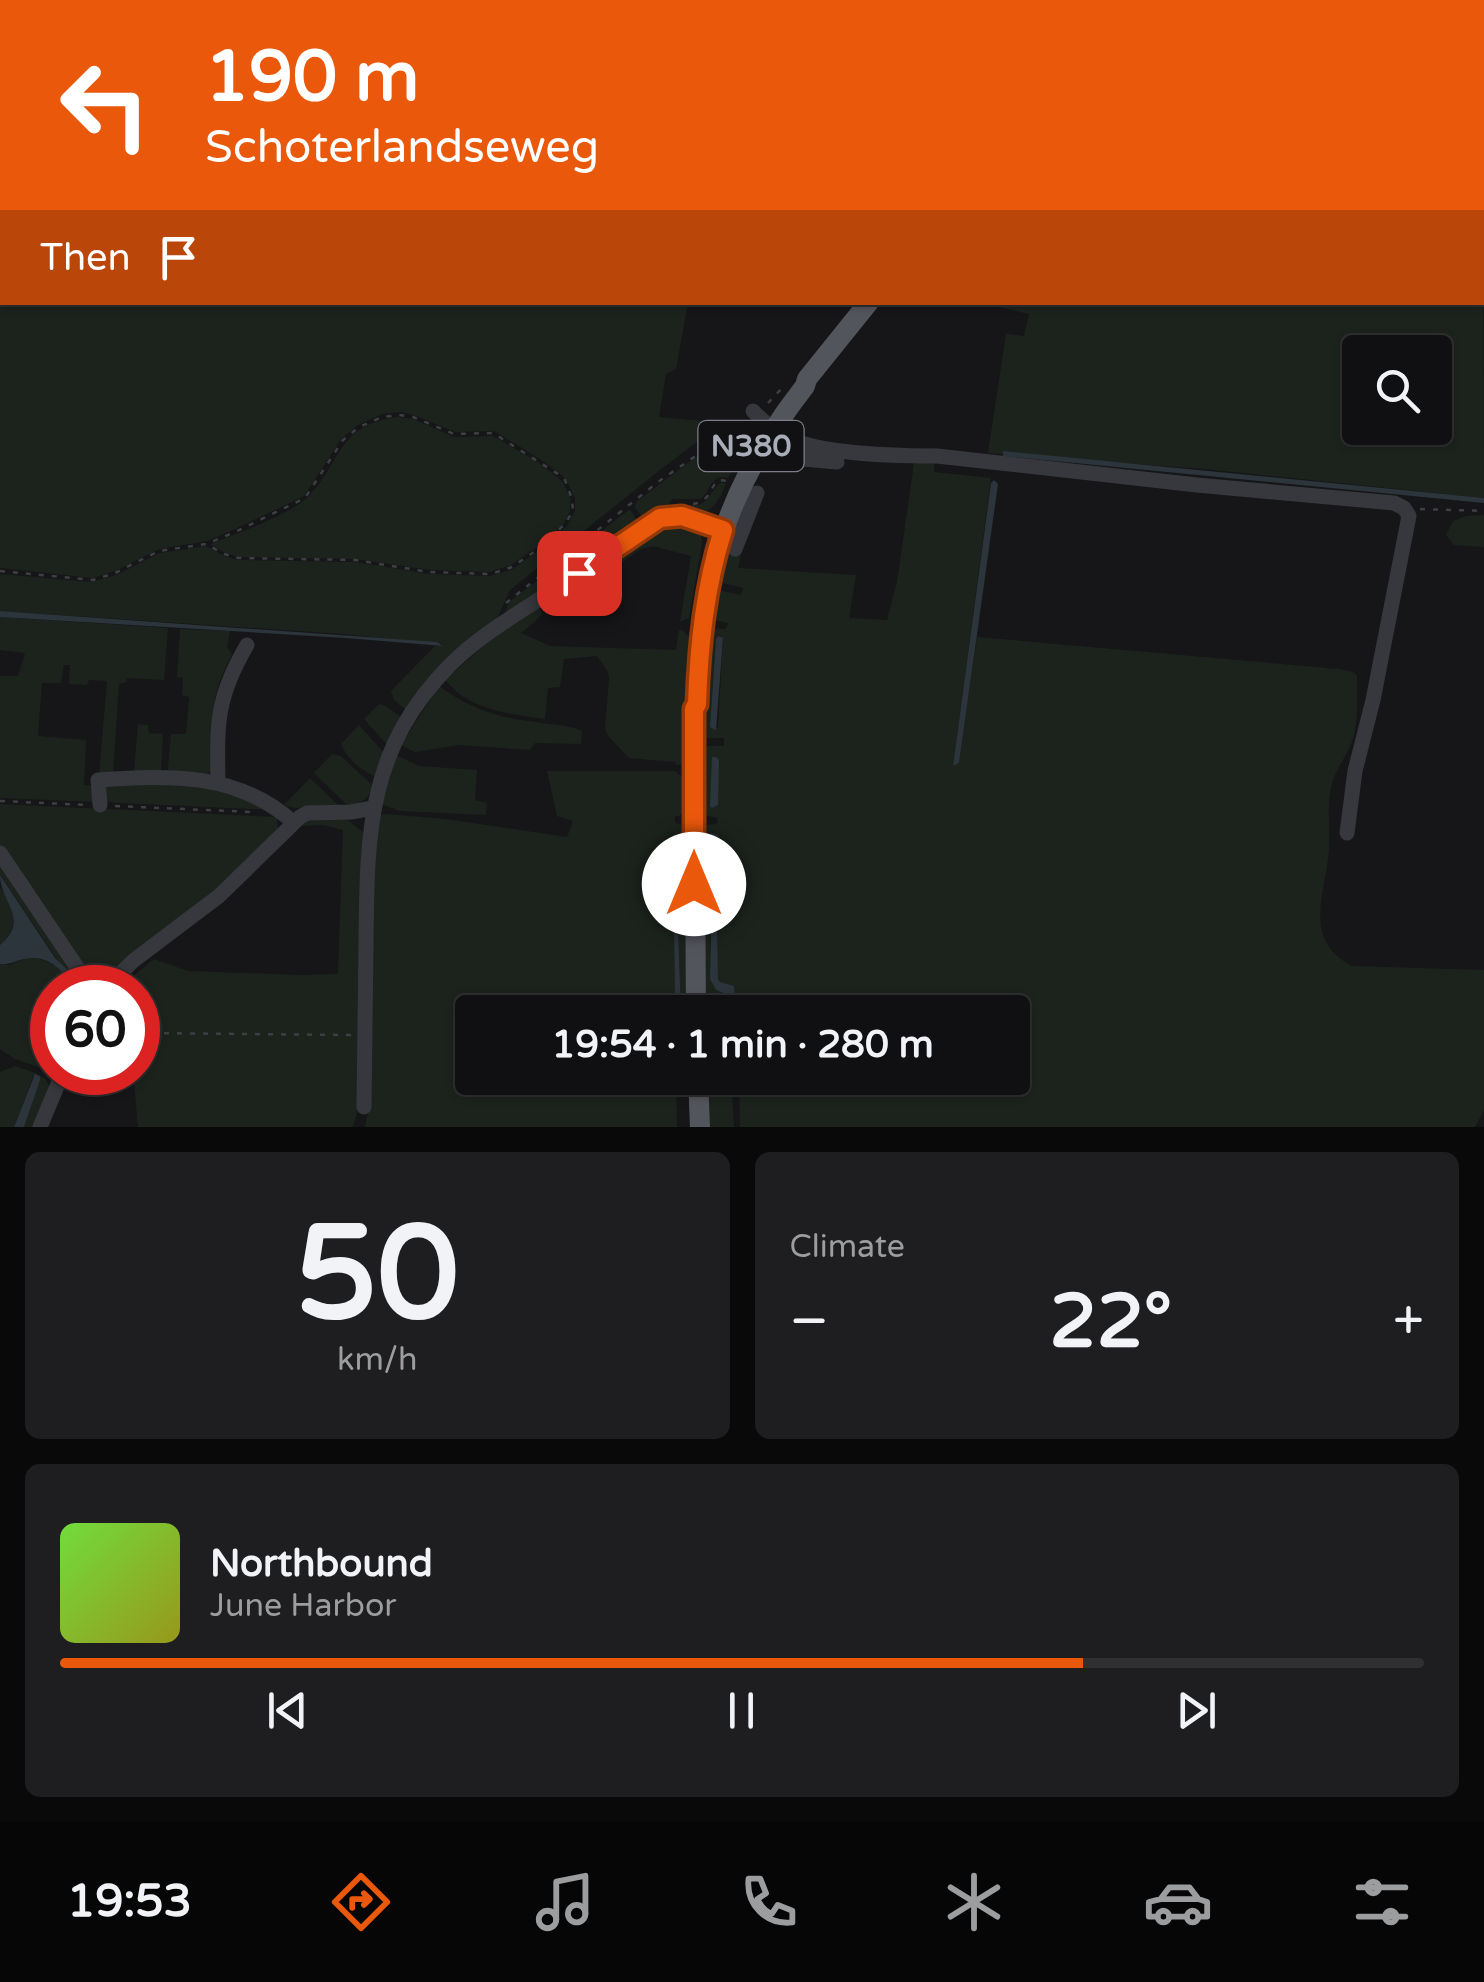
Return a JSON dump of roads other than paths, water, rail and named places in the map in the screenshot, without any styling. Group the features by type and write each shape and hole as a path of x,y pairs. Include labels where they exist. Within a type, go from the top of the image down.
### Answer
{"main road":[{"name":"N380","path":"696,995 694,709 702,621 713,563 743,496 764,422 805,386 867,305"},
{"name":"N380","path":"727,536 731,483 757,446"},
{"path":"699,1095 700,1127"}],"street":[{"path":"764,422 795,441 818,446 1404,508 1409,516 1355,771 1347,833"},
{"path":"757,446 780,456 837,462"},
{"path":"364,1107 368,840 388,758 400,732 453,662 505,622 660,518 682,516 727,536"},
{"path":"218,784 217,729 223,697 248,644"},
{"path":"100,805 98,780 166,776 254,794 288,817"},
{"path":"129,965 218,896 288,817 374,808"},
{"path":"0,853 75,965"},
{"path":"40,1127 53,1095"}]}
